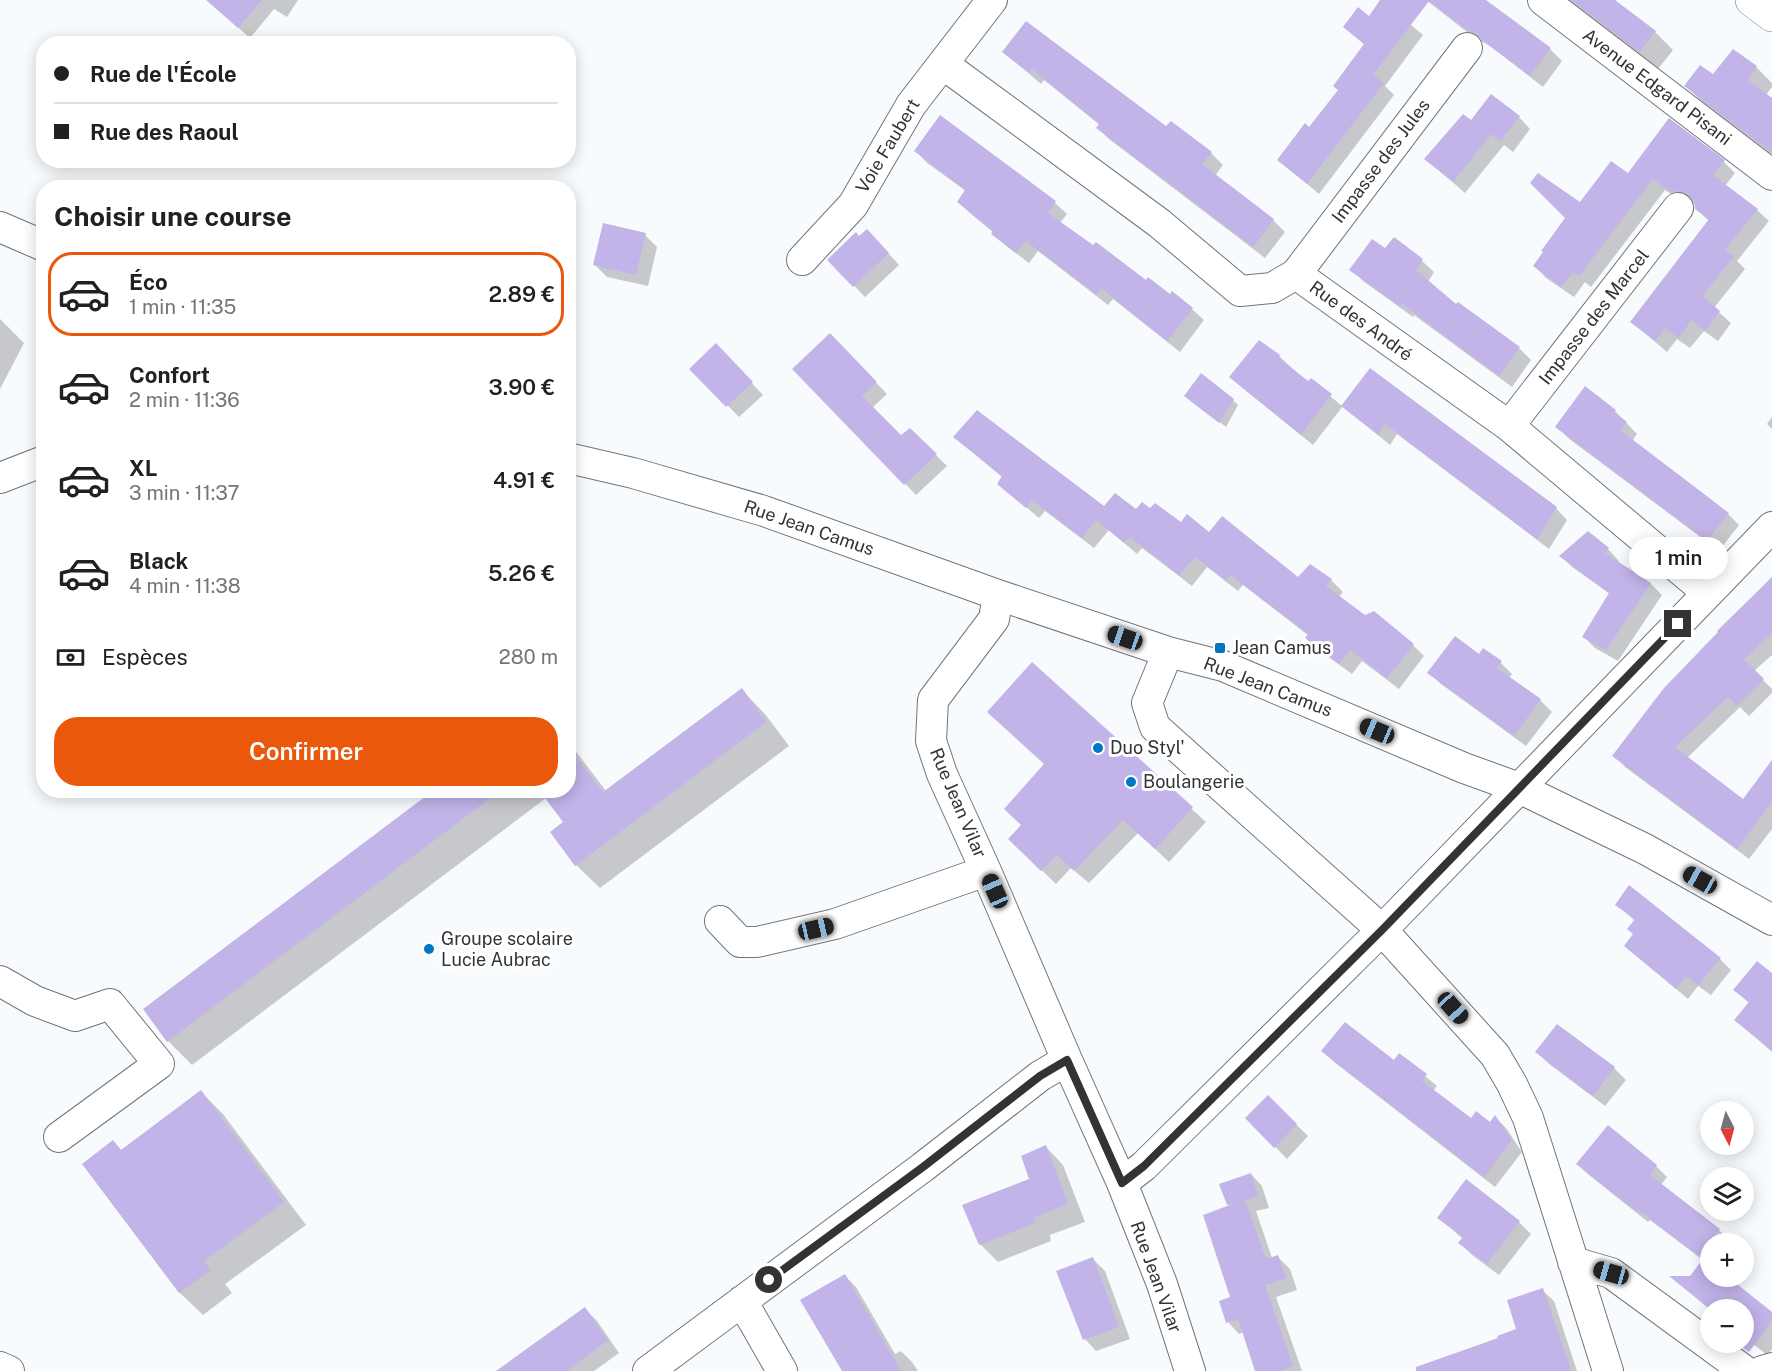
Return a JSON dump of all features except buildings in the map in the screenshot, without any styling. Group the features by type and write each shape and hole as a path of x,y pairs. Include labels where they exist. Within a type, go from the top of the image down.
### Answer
{"main road":[{"path":"1752,0 1772,15"}],"street":[{"name":"Voie Faubert","path":"802,260 854,205 911,105 992,0"},
{"name":"Avenue Edgard Pisani","path":"1543,0 1772,175"},
{"name":"Impasse des Jules","path":"1296,274 1467,48"},
{"name":"Rue des André","path":"944,64 1159,223 1240,291 1272,288 1296,274 1509,426 1708,593"},
{"name":"Impasse des Marcel","path":"1509,426 1678,208"},
{"path":"0,227 36,243"},
{"name":"Rue Jean Camus","path":"576,460 633,473 764,511 998,595 1168,652 1223,666 1464,768 1520,788 1645,849 1772,920"},
{"path":"0,478 36,464"},
{"path":"1122,1183 1144,1166 1382,930 1772,527"},
{"name":"Rue Jean Vilar","path":"998,595 994,619 933,700 931,741 942,774 1122,1183 1162,1284 1190,1371"},
{"path":"1168,652 1147,703 1155,727 1382,930 1495,1054 1528,1118 1608,1371"},
{"path":"720,921 740,942 758,942 835,924 986,871"},
{"path":"0,981 35,1001 75,1016 110,1004 159,1064 59,1137"},
{"path":"648,1371 923,1167 1040,1076 1067,1060"},
{"path":"1573,1262 1611,1273 1744,1371"},
{"path":"742,1301 782,1371"},
{"path":"0,1366 9,1371"},
{"path":"1762,1371 1772,1368"}],"place":[{"name":"Jean Camus","path":"1220,648"},
{"name":"Duo Styl'","path":"1098,748"},
{"name":"Boulangerie","path":"1131,782"},
{"name":"Groupe scolaire Lucie Aubrac","path":"429,949"}],"route":[{"path":"769,1280 923,1167 1040,1076 1067,1060 1122,1183 1144,1166 1382,930 1678,624"}]}
